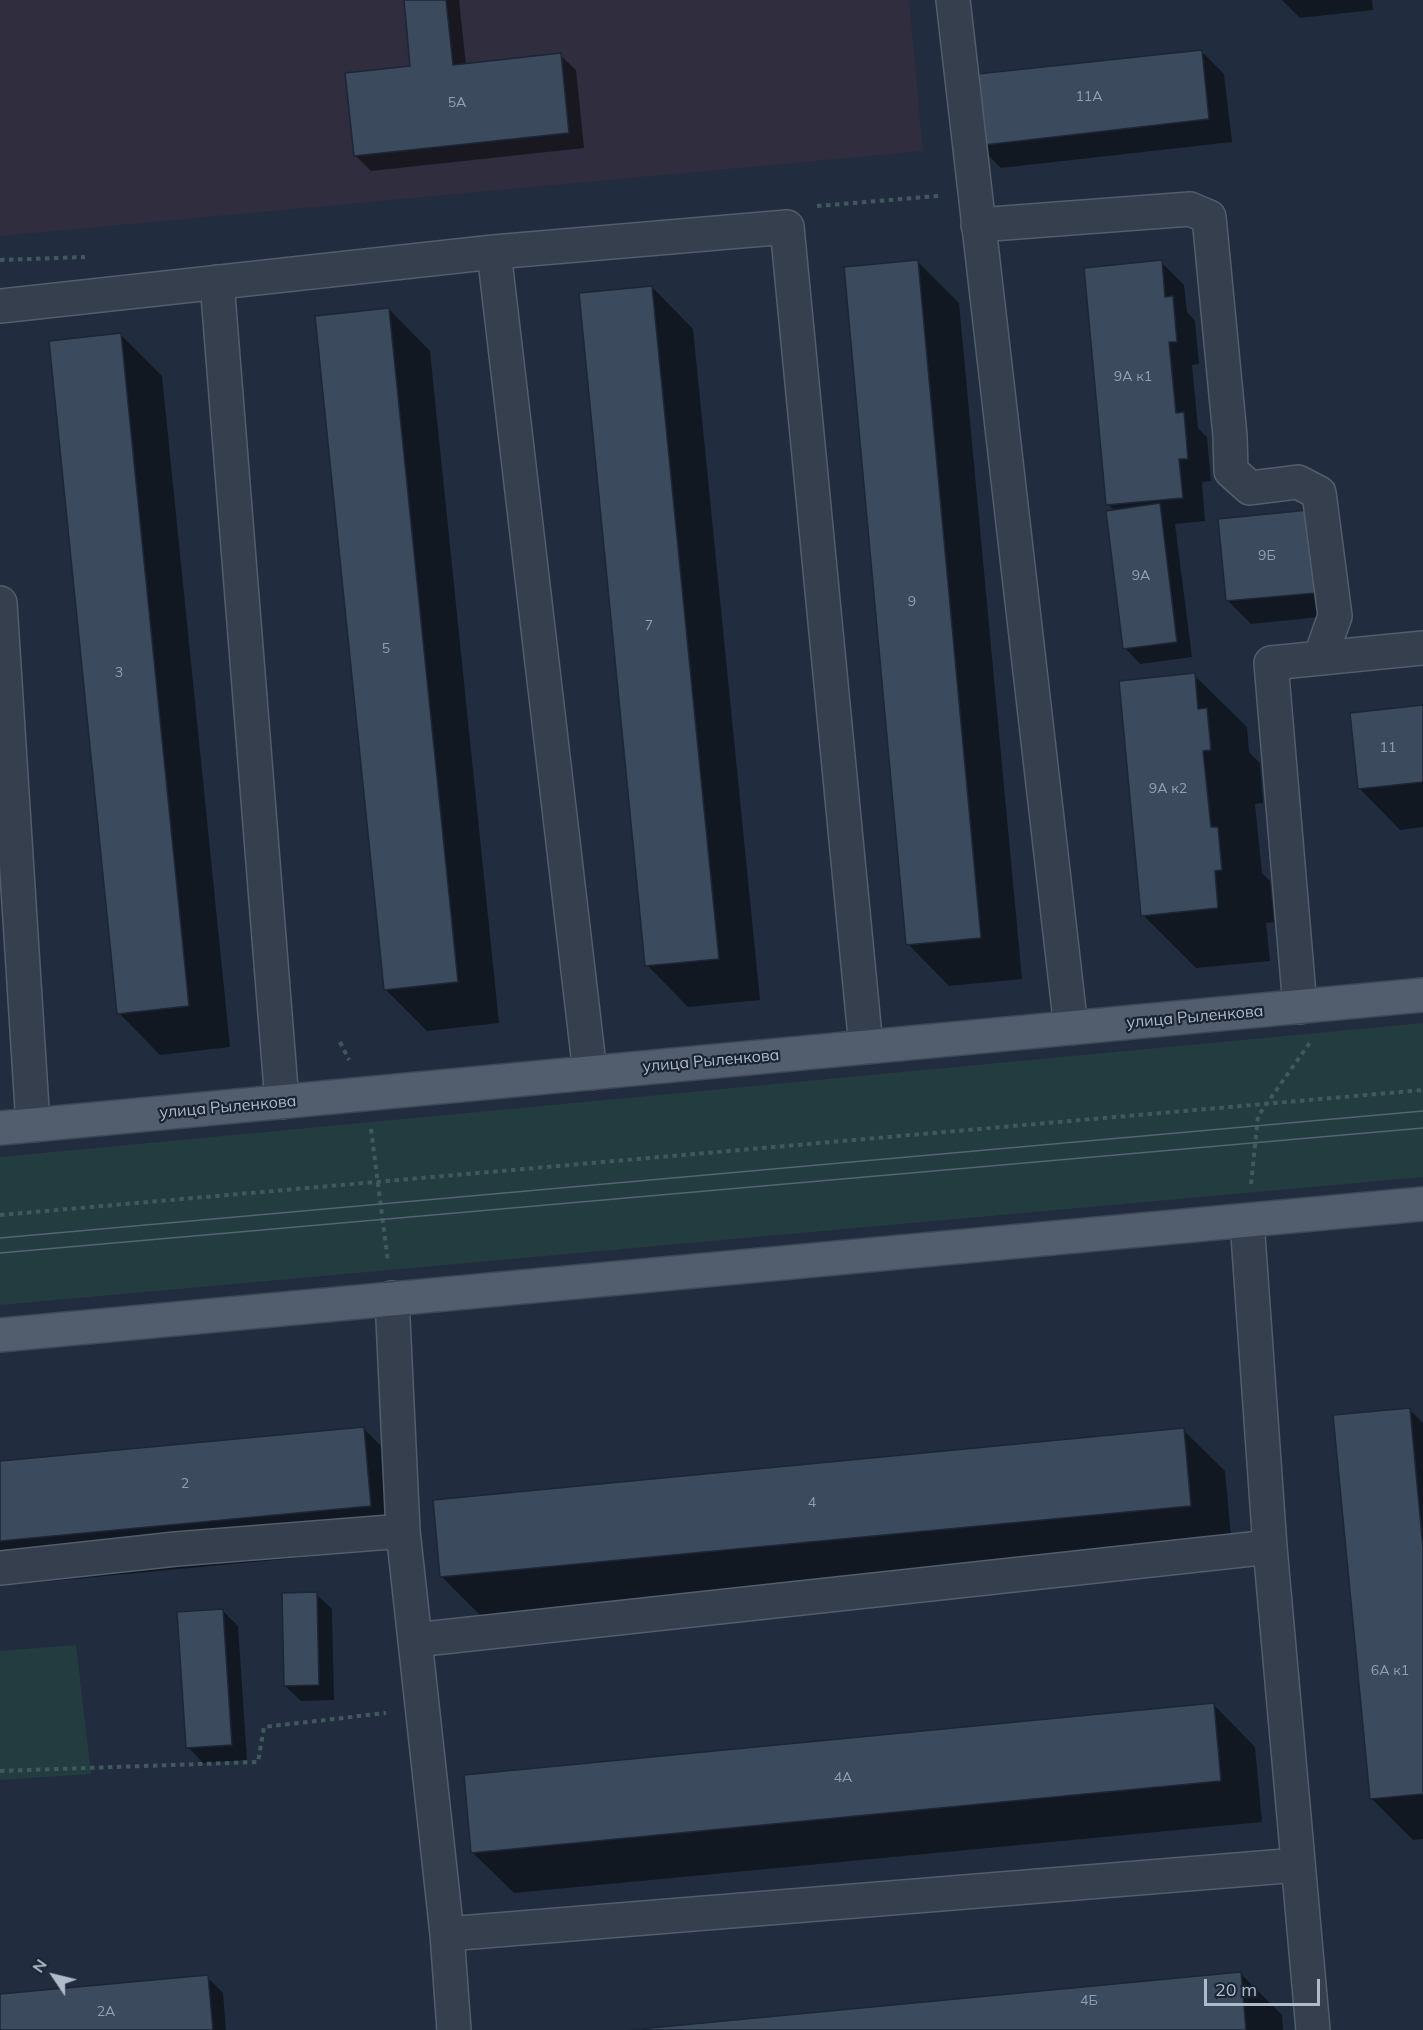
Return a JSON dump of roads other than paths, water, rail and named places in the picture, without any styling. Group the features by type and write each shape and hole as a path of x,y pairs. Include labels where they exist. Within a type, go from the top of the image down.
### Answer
{"main road":[{"name":"улица Рыленкова","path":"0,1128 1423,995"},
{"path":"0,1335 1423,1204"}],"lane":[{"path":"953,0 1071,1028"},
{"path":"978,225 1190,209 1209,217 1230,436 1231,471 1250,488 1298,482 1319,493 1335,616 1320,658"},
{"path":"0,306 494,252 787,227 866,1047"},
{"path":"494,252 590,1073"},
{"path":"217,282 282,1102"},
{"path":"0,603 8,871 33,1125"},
{"path":"1300,1007 1271,663 1423,648"},
{"path":"1247,1221 1270,1547 1313,2030"},
{"path":"392,1298 403,1531 447,1934 454,2030"},
{"path":"0,1568 176,1549 403,1531"},
{"path":"415,1640 1270,1547"},
{"path":"447,1934 1298,1865"}],"tram line":[{"path":"0,1238 1423,1111"},
{"path":"0,1253 1423,1128"}]}
